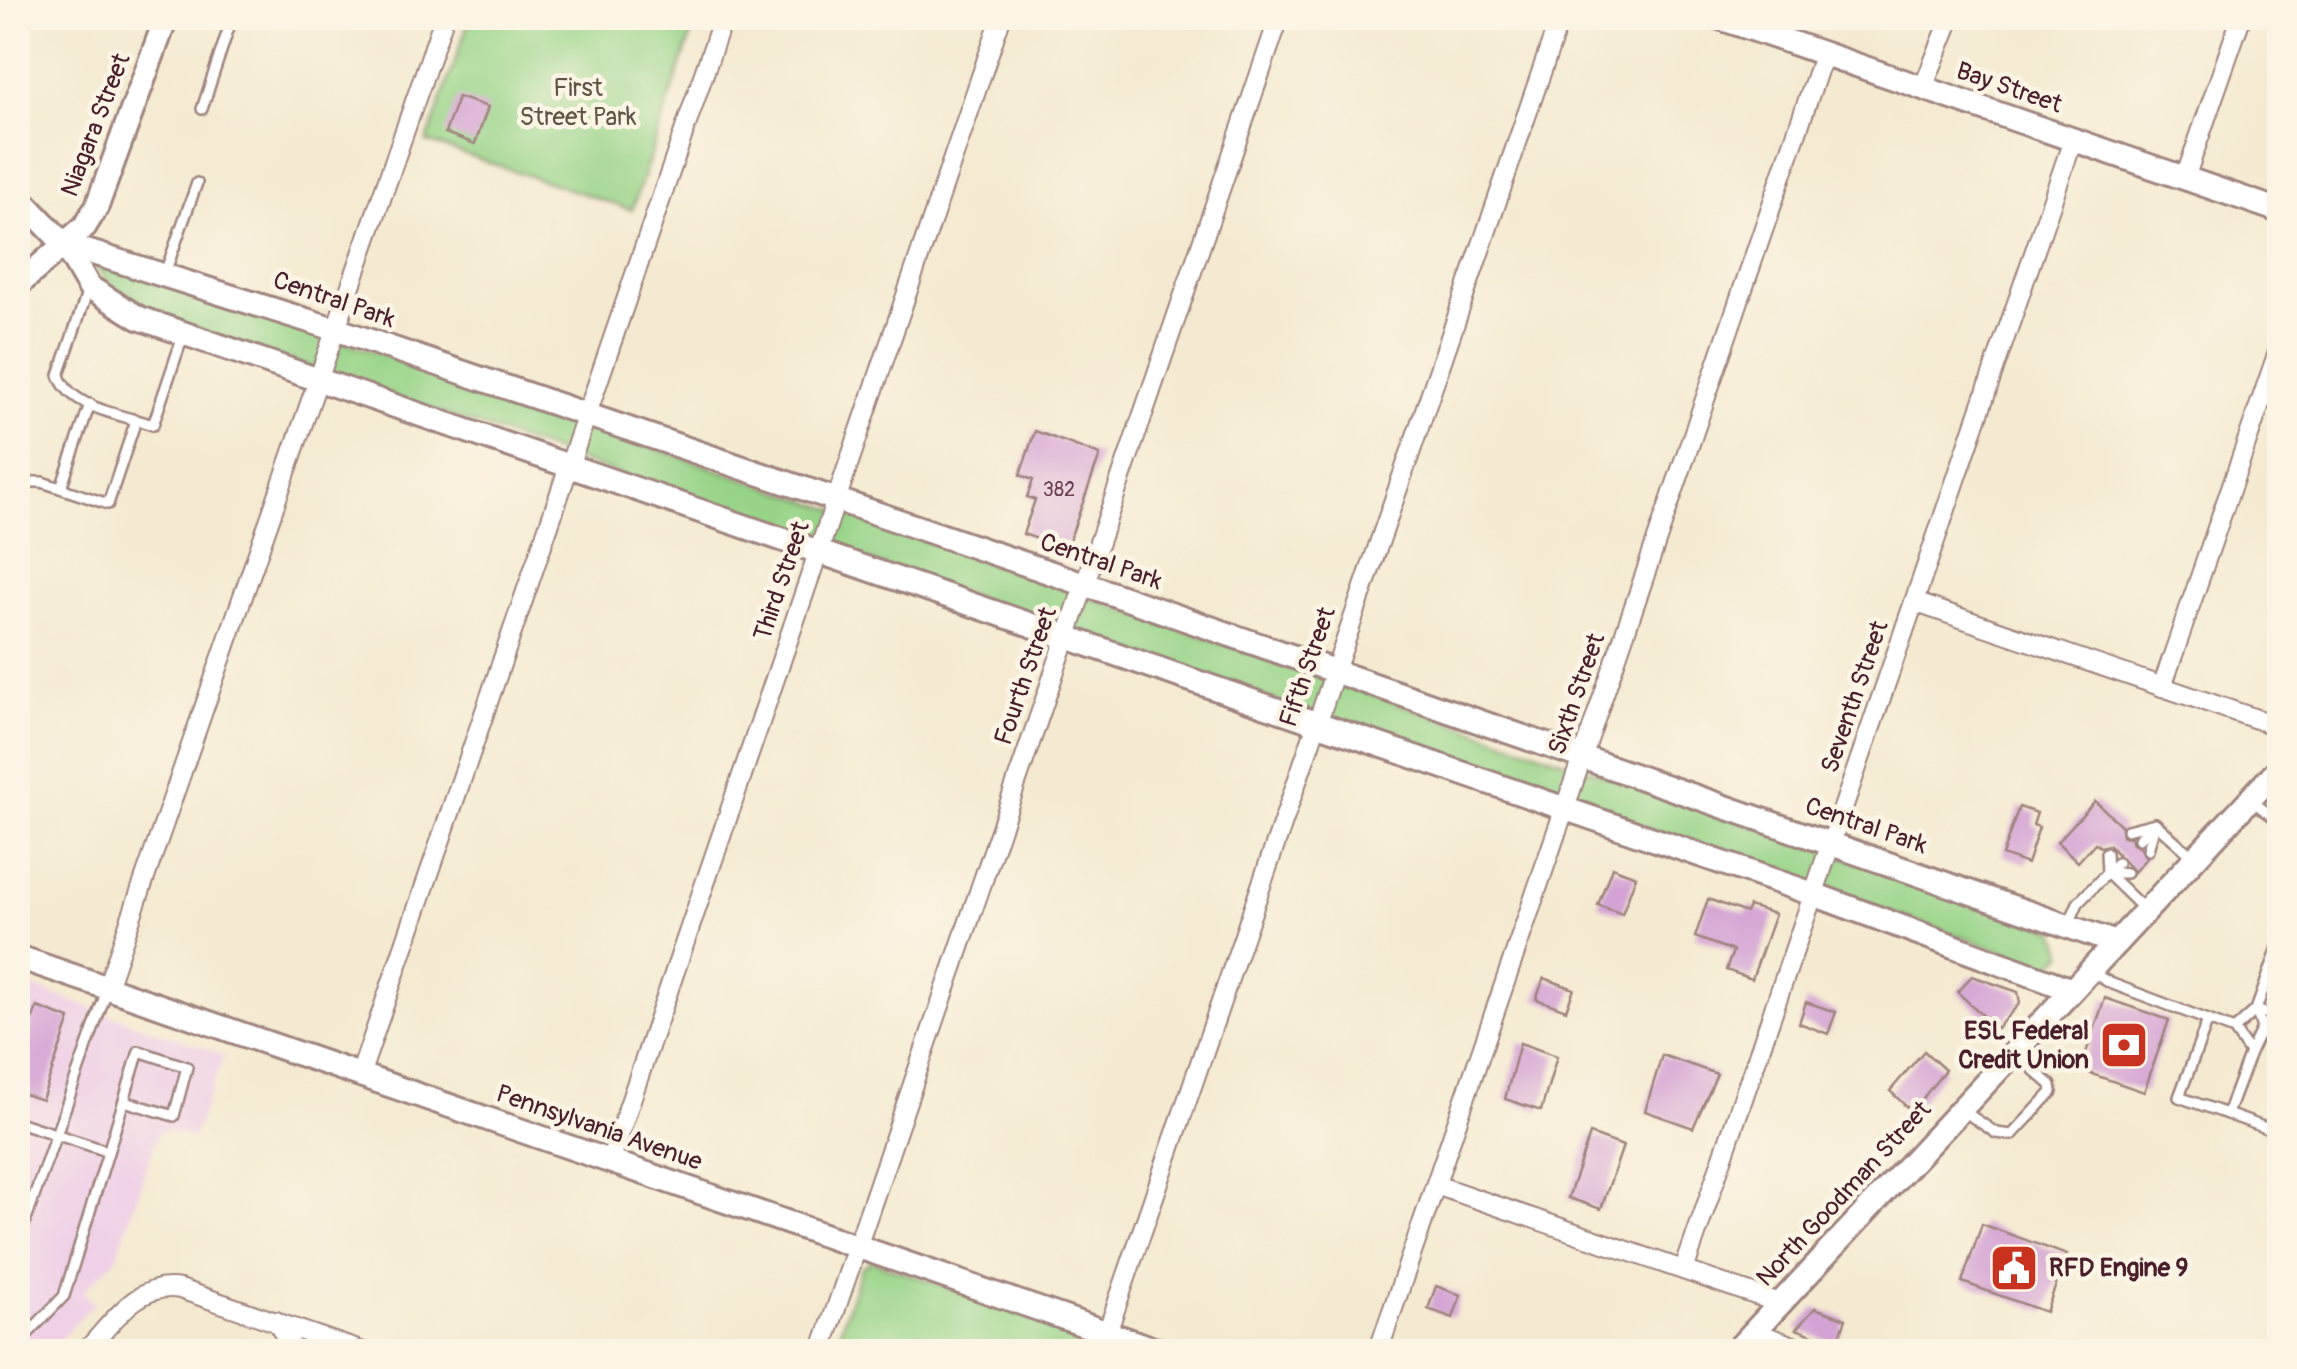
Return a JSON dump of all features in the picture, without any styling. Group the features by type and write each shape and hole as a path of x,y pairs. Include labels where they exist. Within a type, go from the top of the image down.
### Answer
{"main road":[{"name":"Niagara Street","path":"18,285 84,226 96,206 166,18"},
{"name":"Bay Street","path":"1720,18 2280,211"},
{"name":"Central Park","path":"18,196 64,244 89,288 139,318 1065,640 1814,894 2072,990"},
{"name":"Central Park","path":"64,244 338,330 1084,584 2116,943"},
{"name":"North Goodman Street","path":"1735,1352 2280,767"},
{"name":"Pennsylvania Avenue","path":"18,957 1163,1352"}],"street":[{"path":"108,987 444,18"},
{"path":"360,1075 723,18"},
{"name":"Third Street","path":"610,1160 1001,18"},
{"name":"Fourth Street","path":"822,1352 1279,18"},
{"name":"Fifth Street","path":"1107,1333 1560,18"},
{"path":"1923,88 1951,18"},
{"path":"2185,178 2241,18"},
{"name":"Sixth Street","path":"1378,1352 1824,54"},
{"name":"Seventh Street","path":"1684,1270 2073,140"},
{"path":"2162,687 2280,346"},
{"path":"1914,602 2280,727"},
{"path":"1436,1185 1778,1303"},
{"path":"85,1352 151,1289 180,1289 363,1352"},
{"path":"276,1322 296,1352"},
{"path":"1753,1332 1809,1352"}],"lane":[{"path":"202,110 232,18"},
{"path":"166,274 198,183"},
{"path":"89,288 58,375 63,388 90,404 152,425 184,333"},
{"path":"61,488 90,404"},
{"path":"18,482 42,482 108,504 136,420"},
{"path":"2250,799 2280,822"},
{"path":"2155,823 2195,858"},
{"path":"2127,830 2155,823"},
{"path":"2138,839 2155,823"},
{"path":"2148,850 2155,823"},
{"path":"2106,852 2107,873 2146,911"},
{"path":"2068,926 2078,903 2117,863"},
{"path":"2107,873 2126,873"},
{"path":"2234,1030 2256,1010 2280,942"},
{"path":"2090,971 2110,983 2234,1030 2250,1053"},
{"path":"18,1242 32,1212 108,987"},
{"path":"2256,1010 2280,1018"},
{"path":"2227,1114 2262,1028 2256,1010"},
{"path":"2208,1020 2179,1097 2280,1134"},
{"path":"18,1344 64,1296 139,1051 187,1067 174,1116 124,1101"},
{"path":"1960,1109 1996,1133 2012,1134 2052,1092 2051,1085 2014,1052"},
{"path":"18,1122 107,1151"},
{"path":"18,1208 32,1212"}],"shaded area":[{"path":"18,982 224,1055 193,1137 159,1130 116,1259 83,1291 94,1303 49,1351 18,1352"}],"green space":[{"name":"First Street Park","path":"470,18 697,18 632,210 427,142"},
{"path":"105,259 2056,930 2064,953 2048,967 157,315 109,284 93,263"},
{"path":"871,1261 1095,1338 1089,1351 833,1352 861,1268"}],"building":[{"path":"458,97 488,107 475,144 445,133"},
{"path":"1035,431 1100,455 1068,544 1062,541 1060,547 1023,534 1035,500 1027,497 1033,480 1020,475"},
{"path":"2095,801 2121,825 2122,836 2131,837 2133,844 2140,847 2146,858 2134,872 2109,845 2100,847 2095,843 2078,862 2057,842"},
{"path":"2019,807 2037,813 2033,825 2039,827 2027,864 2002,855"},
{"path":"1612,867 1636,876 1622,914 1598,905"},
{"path":"1708,899 1746,913 1749,906 1775,914 1752,979 1726,970 1733,951 1695,937"},
{"path":"1972,976 2018,992 2020,1003 1997,1028 1957,992"},
{"path":"1544,978 1574,989 1566,1010 1536,999"},
{"name":"ESL Federal Credit Union","path":"2105,998 2169,1020 2144,1092 2080,1070"},
{"path":"1806,1002 1836,1012 1828,1034 1799,1023"},
{"path":"37,1007 70,1019 42,1100 18,1092 18,1026 29,1030"},
{"path":"1520,1043 1557,1056 1541,1111 1505,1099"},
{"path":"1924,1051 1945,1070 1912,1112 1890,1091"},
{"path":"1662,1055 1717,1074 1693,1128 1645,1111"},
{"path":"1590,1134 1623,1146 1601,1209 1568,1198"},
{"name":"RFD Engine 9","path":"1982,1224 2067,1255 2046,1312 1962,1282"},
{"path":"1436,1286 1461,1295 1453,1318 1428,1309"},
{"path":"1815,1308 1846,1319 1837,1344 1796,1329"}],"place":[{"name":"ESL Federal Credit Union","path":"2124,1045"},
{"name":"RFD Engine 9","path":"2014,1268"}]}
